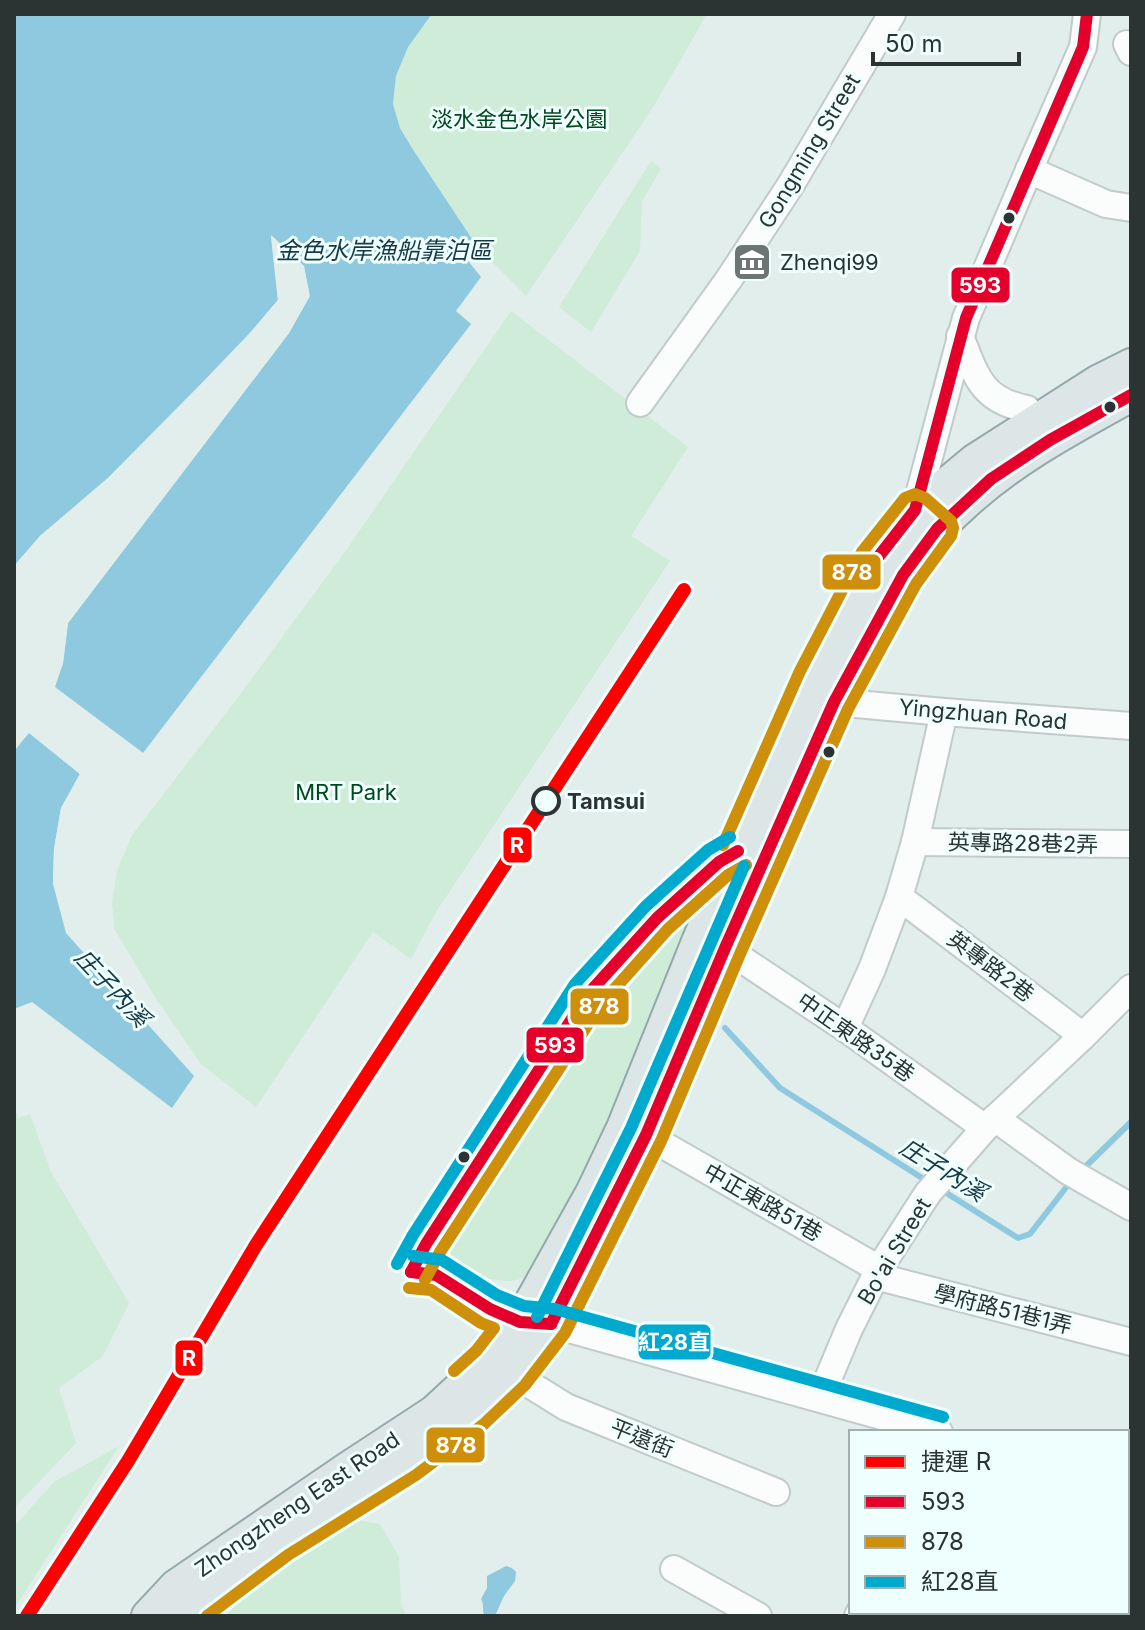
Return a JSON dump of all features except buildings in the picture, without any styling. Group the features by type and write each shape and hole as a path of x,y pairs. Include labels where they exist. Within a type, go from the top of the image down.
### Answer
{"main road":[{"path":"926,519 974,461 1099,381 1131,365"},
{"path":"926,519 1050,440 1131,395"},
{"name":"Zhongzheng East Road","path":"184,1616 201,1599 279,1542 407,1461 475,1411 500,1368 586,1257 646,1135 834,702 903,575 926,519"},
{"name":"Zhongzheng East Road","path":"535,1323 623,1128 700,937 815,677 876,559 926,519"},
{"name":"Zhongzheng East Road","path":"148,1616 176,1586 500,1368"}],"street":[{"name":"Gongming Street","path":"640,403 729,279 790,186 892,14"},
{"path":"926,519 960,336 1083,47 1087,14"},
{"path":"1029,170 1106,204 1131,208"},
{"path":"960,336 982,385 995,399 1027,409 1037,421"},
{"name":"Yingzhuan Road","path":"834,702 1131,726"},
{"path":"845,1028 872,969 899,897 915,842 944,712"},
{"name":"英專路28巷2弄","path":"915,842 1131,844"},
{"name":"英專路2巷","path":"899,897 1083,1036"},
{"name":"中正東路35巷","path":"725,948 990,1123 1131,1207"},
{"name":"Bo'ai Street","path":"820,1398 877,1272 928,1193 990,1123 1131,988"},
{"name":"中正東路51巷","path":"646,1135 877,1272"},
{"name":"學府路51巷1弄","path":"877,1272 1131,1342"},
{"path":"535,1323 930,1430"},
{"name":"平遠街","path":"500,1368 566,1407 776,1492"},
{"path":"674,1569 758,1616"}],"green space":[{"name":"淡水金色水岸公園","path":"433,14 707,14 652,109 526,296 478,248 400,128 393,104 396,76 408,46"},
{"path":"651,161 661,169 642,201 640,251 591,332 559,307"},
{"name":"MRT Park","path":"511,311 688,447 631,536 670,561 436,912 411,959 373,932 256,1107 201,1064 155,997 115,930 112,903 117,871 132,835 347,549"},
{"path":"697,905 614,1110 533,1272 516,1280 501,1281 461,1267 450,1252 448,1233 589,1015 627,967"},
{"path":"14,1107 18,1118 30,1114 51,1172 129,1303 103,1356 59,1388 76,1443 14,1508"},
{"path":"119,1446 14,1609 14,1527 54,1482"},
{"path":"339,1510 350,1519 380,1524 399,1557 401,1604 406,1616 226,1616 293,1562 279,1547"}],"water":[{"name":"金色水岸漁船靠泊區","path":"14,14 432,14 408,47 396,76 393,104 400,128 478,248 465,257 481,277 456,311 471,324 143,753 54,687 63,663 68,623 289,333 309,297 304,266 271,237 278,300 249,334 108,478 40,536 14,566"},
{"path":"28,732 80,774 61,808 54,849 53,884 66,933 194,1076 172,1108 32,1002 14,1009 14,751"},
{"path":"506,1566 516,1572 515,1581 495,1616 485,1616 481,1599 487,1588 487,1576"}],"pier":[{"path":"271,235 304,266 310,296 289,333 68,623 63,663 55,687 143,753 140,756 51,689 59,662 64,622 285,330 305,296 300,268 276,246 281,302 252,337 111,480 42,539 14,570 14,566 40,536 108,478 249,334 278,300"},
{"path":"30,729 84,773 65,809 57,878 53,884 54,849 61,808 80,774 29,733 14,751 14,744"}],"waterway":[{"name":"庄子內溪","path":"725,1028 780,1088 930,1183"},
{"name":"庄子內溪","path":"1082,1170 1131,1122"},
{"name":"庄子內溪","path":"940,1189 1018,1238 1030,1234 1071,1181"}],"metro line":[{"name":"R","path":"27,1616 128,1461 256,1245 684,590"}],"transit line":[{"name":"593","path":"879,556 915,510 966,318 1083,47 1087,14"},
{"name":"593","path":"551,1324 646,1135 834,702 903,575 937,529 991,479 1050,440 1131,395"},
{"name":"878","path":"207,1616 288,1555 416,1475 484,1424 525,1385 565,1333 661,1141 848,709 916,584 951,536 951,521 925,498 915,494 905,498 862,552 800,671 723,845"},
{"name":"紅28直","path":"397,1264 575,984 646,906 708,850 730,837"},
{"name":"593","path":"411,1272 588,994 657,918 719,862 738,851"},
{"name":"878","path":"425,1280 440,1252 601,1004 668,929 728,875 746,865"},
{"name":"紅28直","path":"537,1317 631,1128 744,866"},
{"name":"紅28直","path":"413,1256 442,1260 497,1295 524,1306 555,1309 943,1417"},
{"name":"593","path":"411,1272 436,1275 490,1309 520,1322 551,1324"},
{"name":"878","path":"409,1288 431,1290 481,1323 494,1328 476,1351 454,1371"}],"place":[{"name":"Zhenqi99","path":"752,262"},
{"name":"Tamsui","path":"546,801"}]}
